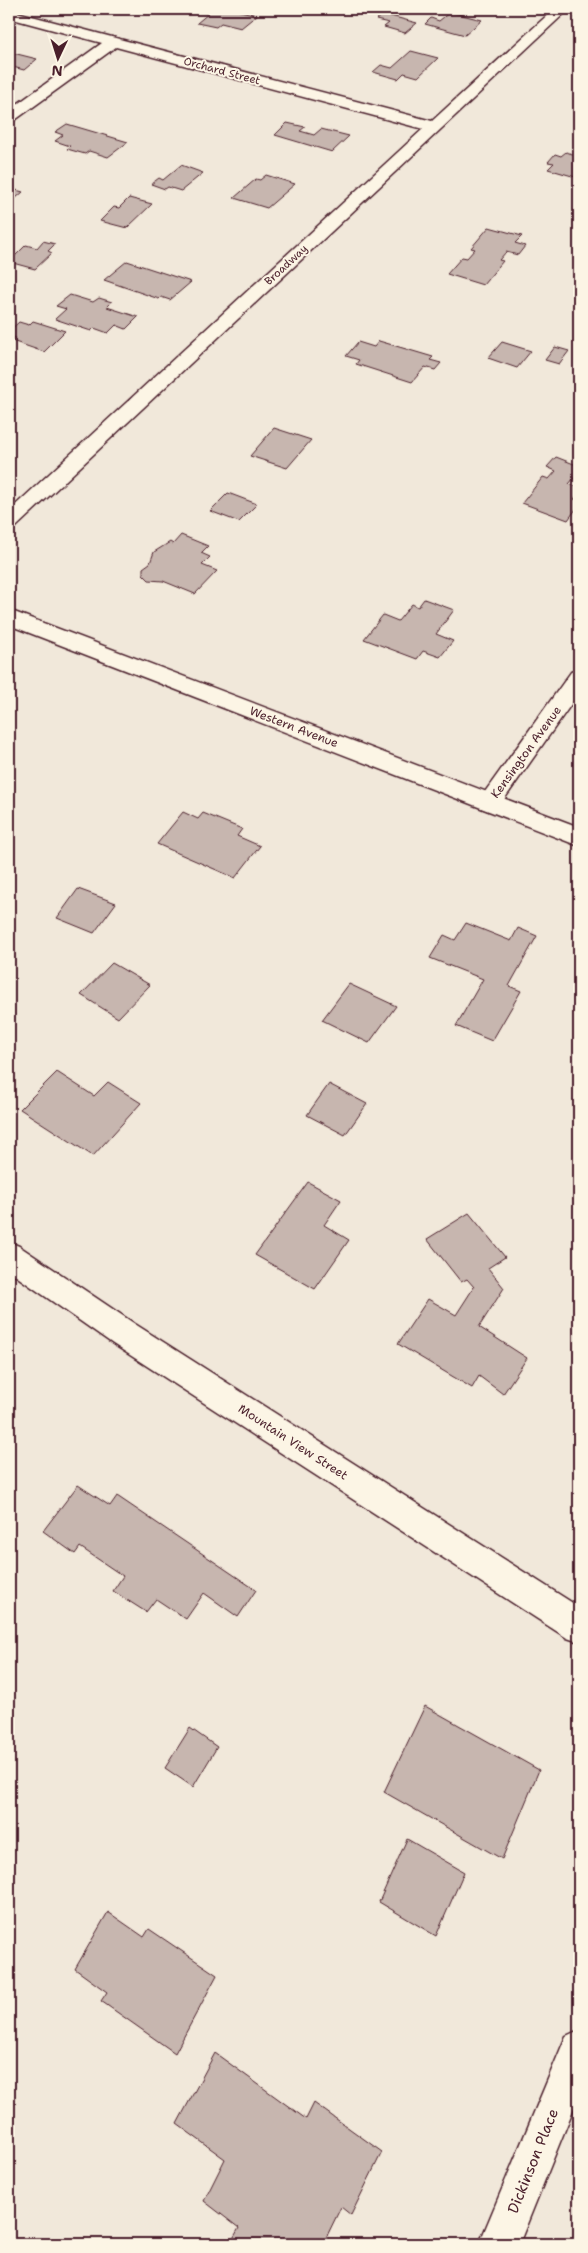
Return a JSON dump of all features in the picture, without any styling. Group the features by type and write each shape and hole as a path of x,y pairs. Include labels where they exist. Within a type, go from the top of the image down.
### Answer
{"street":[{"name":"Broadway","path":"9,522 562,9"},
{"name":"Orchard Street","path":"9,14 435,127"},
{"path":"9,117 114,42"},
{"name":"Western Avenue","path":"9,617 579,837"},
{"name":"Kensington Avenue","path":"490,802 579,677"},
{"name":"Mountain View Street","path":"9,1255 124,1334 579,1626"},
{"name":"Dickinson Place","path":"499,2244 579,2049"}],"building":[{"path":"192,9 232,9 257,15 241,28 221,23 216,27 197,23 209,13"},
{"path":"450,12 482,20 465,35 425,24 431,18 439,21"},
{"path":"383,14 417,23 405,33 384,27 389,23 376,20"},
{"path":"411,51 438,58 418,77 404,73 398,79 373,72 381,65 392,68"},
{"path":"9,52 37,59 24,70 9,66"},
{"path":"287,123 305,127 300,131 314,135 321,129 349,136 332,152 275,135"},
{"path":"67,124 128,142 108,157 89,151 85,154 67,149 70,146 55,141 63,135 55,132"},
{"path":"566,152 579,156 579,178 548,169 554,163 548,162 555,154 561,156"},
{"path":"181,165 203,173 181,191 168,187 165,189 151,184 159,178 163,180"},
{"path":"266,175 295,184 267,208 234,198 256,179 260,180"},
{"path":"9,188 23,192 9,204"},
{"path":"129,198 152,204 127,228 100,221 114,207 119,208"},
{"path":"489,227 522,236 515,243 525,246 518,255 506,252 499,260 503,261 483,285 447,274 462,257 467,258 475,249 471,248"},
{"path":"43,241 55,244 48,251 52,253 35,269 9,262 26,245 37,248"},
{"path":"127,261 191,282 170,300 161,297 159,299 104,280"},
{"path":"70,295 93,302 99,298 112,302 107,307 138,317 126,329 116,325 108,333 94,328 91,331 55,319 66,309 56,306"},
{"path":"33,321 65,331 44,352 12,341 16,338 9,335 9,331 19,322 29,325"},
{"path":"379,341 433,357 430,360 441,363 435,370 425,367 412,382 356,364 359,360 346,356 358,342 374,347"},
{"path":"502,342 531,351 517,368 488,358"},
{"path":"555,347 569,351 559,364 545,360"},
{"path":"274,428 311,440 287,468 250,456"},
{"path":"556,457 579,466 579,472 569,484 579,488 579,493 574,499 579,501 579,505 568,520 522,503 543,477 549,479 556,471 547,467"},
{"path":"228,493 257,504 239,522 210,511"},
{"path":"181,535 208,546 201,553 210,557 202,565 217,571 195,594 163,581 149,580 143,574 143,568 150,563 154,552 170,542 173,544"},
{"path":"424,599 454,610 436,634 453,641 440,657 423,651 417,659 364,639 383,615 398,621 412,604 418,607"},
{"path":"183,812 198,819 203,813 242,829 237,836 260,846 235,878 157,844"},
{"path":"78,889 116,903 94,933 57,918"},
{"path":"466,923 511,941 518,928 537,936 509,986 521,991 492,1041 456,1026 483,979 430,958 444,935 455,940"},
{"path":"112,963 150,985 118,1018 81,995"},
{"path":"349,984 396,1006 369,1043 322,1020"},
{"path":"57,1072 94,1096 108,1082 141,1103 93,1156 20,1109"},
{"path":"329,1084 367,1104 345,1135 307,1115"},
{"path":"308,1182 341,1200 324,1225 349,1240 315,1289 255,1255"},
{"path":"469,1213 505,1257 488,1268 504,1288 479,1327 527,1358 503,1394 479,1376 472,1388 398,1344 428,1299 456,1315 474,1287 467,1279 461,1282 427,1239"},
{"path":"78,1485 110,1506 117,1496 256,1590 238,1617 204,1593 186,1619 156,1599 146,1612 113,1591 123,1576 80,1547 75,1554 43,1531"},
{"path":"425,1706 539,1770 502,1859 384,1792"},
{"path":"190,1728 217,1747 193,1787 165,1768"},
{"path":"407,1839 464,1872 436,1936 379,1902"},
{"path":"108,1912 144,1937 149,1929 217,1975 175,2053 101,2001 107,1992 75,1969"},
{"path":"215,2053 306,2119 314,2103 382,2152 351,2215 341,2207 323,2244 230,2244 239,2228 204,2201 225,2159 177,2124"}]}
